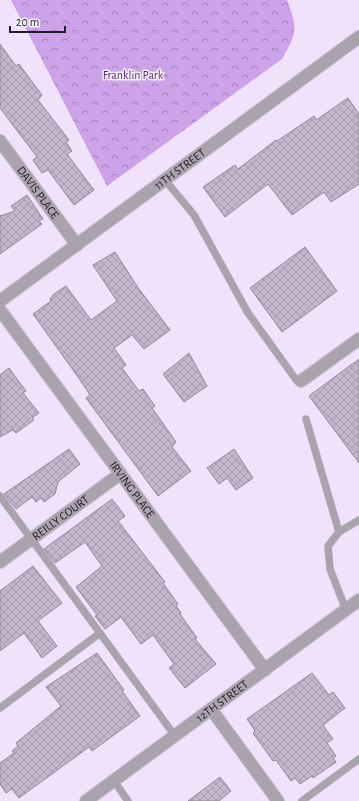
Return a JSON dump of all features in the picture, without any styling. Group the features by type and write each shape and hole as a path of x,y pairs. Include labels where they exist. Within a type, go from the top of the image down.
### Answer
{"street":[{"name":"11TH STREET","path":"0,301 359,37"},
{"name":"DAVIS PLACE","path":"0,141 77,245"},
{"name":"IRVING PLACE","path":"0,310 265,670"},
{"path":"301,381 359,339"},
{"name":"REILLY COURT","path":"0,562 120,474"},
{"name":"12TH STREET","path":"86,801 359,600"},
{"path":"211,709 278,801"}],"lane":[{"path":"165,180 194,216 248,313 280,361 297,381 301,381"},
{"path":"306,419 339,532"},
{"path":"0,496 175,736"},
{"path":"346,610 330,569 328,546 339,532 359,520"},
{"path":"0,708 100,633"},
{"path":"302,801 359,758"},
{"path":"114,781 128,801"}],"green space":[{"name":"Franklin Park","path":"11,0 287,0 293,18 294,30 291,42 282,59 107,186"}],"building":[{"path":"0,44 16,66 19,64 42,95 38,100 69,140 66,142 72,151 67,154 94,190 74,205 48,170 42,173 33,160 37,157 0,108"},
{"path":"348,98 359,114 359,184 331,202 324,192 292,215 268,184 225,217 203,187 235,165 238,169 276,140 277,141 314,116 316,120"},
{"path":"27,195 43,219 39,221 42,224 0,254 0,216 15,211 11,206"},
{"path":"305,247 337,291 282,332 250,288"},
{"path":"115,252 139,289 170,330 144,349 132,335 114,348 126,365 122,368 139,391 143,389 155,406 152,408 176,442 172,447 191,471 158,496 86,398 90,395 33,314 51,301 50,299 54,294 66,286 91,320 117,301 93,265"},
{"path":"189,353 207,386 184,402 163,374"},
{"path":"359,359 359,463 309,396"},
{"path":"9,368 26,391 23,393 39,413 32,418 34,420 16,433 13,430 0,437 0,375"},
{"path":"69,449 80,464 58,482 55,494 44,502 41,498 36,502 32,497 16,509 4,494"},
{"path":"234,449 253,478 236,490 227,478 219,484 207,468"},
{"path":"112,499 125,516 118,521 165,582 163,583 178,604 176,606 181,613 180,614 197,638 195,639 216,664 185,688 169,668 174,664 153,635 141,644 121,617 105,629 95,616 97,615 76,587 102,566 85,542 55,563 44,549"},
{"path":"33,566 62,603 38,621 57,646 42,658 24,633 0,651 0,591"},
{"path":"97,653 124,690 122,691 140,716 92,751 89,747 19,798 12,789 6,793 0,784 0,763 14,753 12,751 18,746 16,743 61,706 46,687"},
{"path":"312,673 329,695 333,692 345,708 323,725 333,739 327,743 336,756 333,758 336,762 313,778 312,776 300,784 295,778 291,781 276,760 273,761 253,733 255,731 247,719"},
{"path":"220,777 231,791 219,801 188,801"}]}
